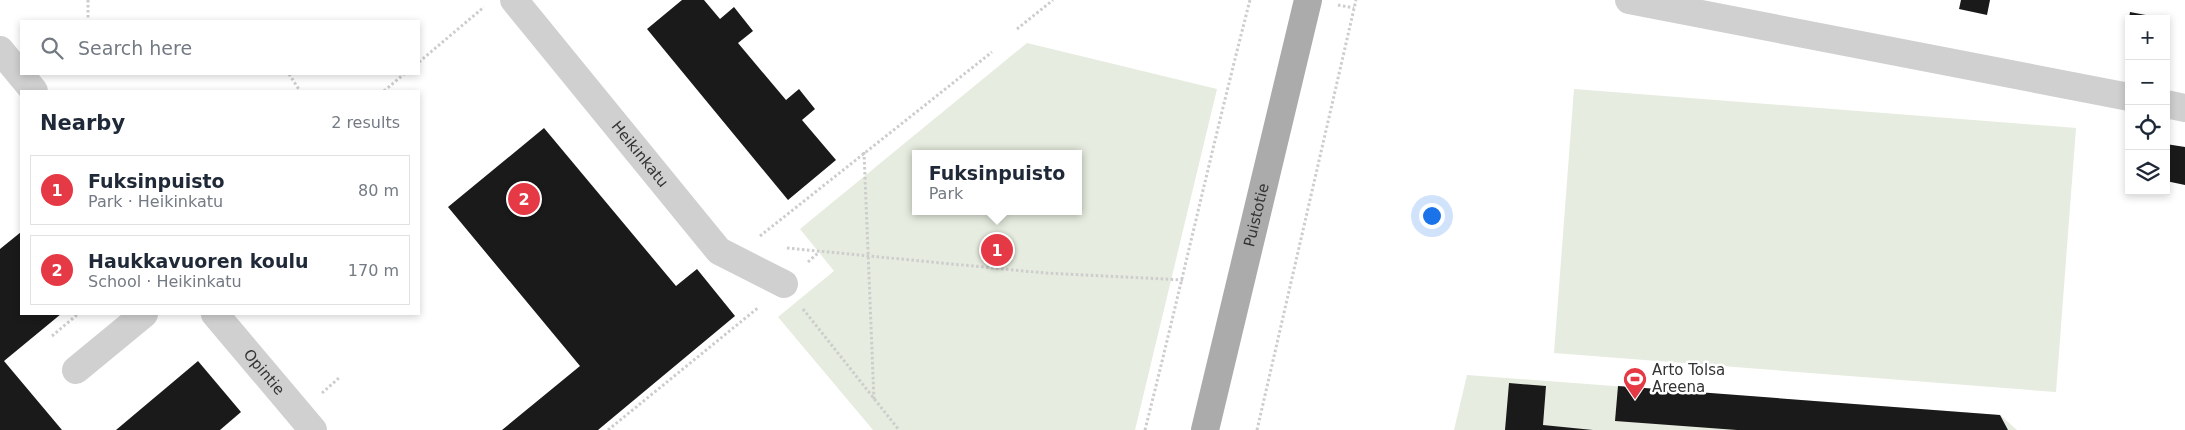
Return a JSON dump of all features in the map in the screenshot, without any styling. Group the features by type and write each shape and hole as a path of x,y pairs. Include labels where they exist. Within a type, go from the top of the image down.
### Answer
{"main road":[{"name":"Puistotie","path":"1205,430 1308,0"}],"street":[{"name":"Heikinkatu","path":"514,0 719,251 784,284"},
{"path":"1629,0 2125,96"},
{"path":"0,50 20,74"},
{"path":"21,75 33,90"},
{"path":"2170,105 2185,108"},
{"path":"76,370 143,315"},
{"name":"Opintie","path":"216,315 303,426"}],"path":[{"path":"88,0 88,20"},
{"path":"1017,30 1053,0"},
{"path":"1145,430 1250,0"},
{"path":"1257,430 1356,0"},
{"path":"420,61 482,8"},
{"path":"735,259 751,243 992,52"},
{"path":"290,75 299,90"},
{"path":"385,90 403,75"},
{"path":"864,152 874,400"},
{"path":"818,252 1045,273 1183,280"},
{"path":"608,430 748,316 784,284 899,430"},
{"path":"52,336 77,315"},
{"path":"320,395 340,377"}],"shaded area":[{"path":"1027,43 1217,89 1135,430 873,430 778,317 834,271 800,229"},
{"path":"1574,89 2076,128 2056,392 1554,353"},
{"name":"Arto Tolsa Areena","path":"1467,375 2000,415 2017,430 1454,430"}],"building":[{"path":"682,0 704,0 720,19 734,7 753,31 738,43 786,100 799,89 815,109 802,120 836,160 788,200 647,29"},
{"path":"1961,0 1990,0 1987,15 1959,9"},
{"path":"2130,12 2146,15 2130,15"},
{"path":"544,128 676,286 697,269 735,316 598,430 502,430 580,366 448,207"},
{"path":"2170,145 2185,147 2185,185 2170,182"},
{"path":"20,233 20,315 60,315 4,361 62,430 0,430 0,249"},
{"path":"198,361 241,412 220,430 116,430"},
{"path":"1509,383 1546,386 1543,425 1593,430 1505,430"},
{"path":"1618,386 2000,415 2008,430 1737,430 1615,421"}],"place":[{"name":"Haukkavuoren koulu","path":"524,199"},
{"name":"Fuksinpuisto","path":"997,250"},
{"name":"Arto Tolsa Areena","path":"1635,400"}]}
